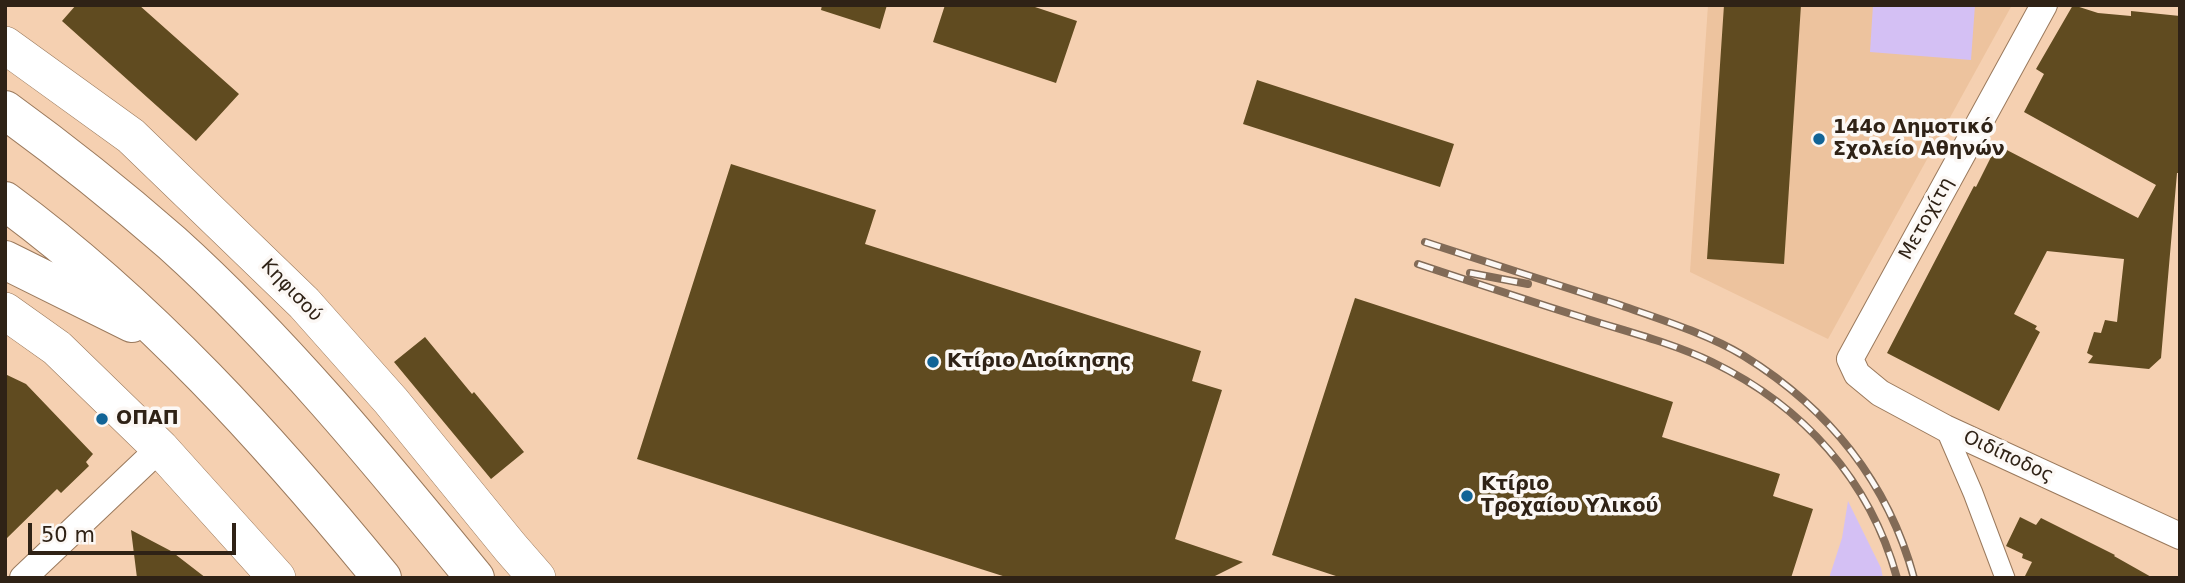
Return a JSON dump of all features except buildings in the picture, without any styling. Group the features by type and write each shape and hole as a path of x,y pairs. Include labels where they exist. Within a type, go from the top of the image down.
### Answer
{"highway":[{"path":"5,110 119,198 173,244 226,295 328,402 475,578"},
{"path":"5,201 76,257 173,344 325,509 382,578"},
{"path":"5,260 173,344"}],"main road":[{"name":"Κηφισού","path":"5,46 131,136 304,303 391,401 537,578"},
{"path":"5,311 57,348 160,448 277,578"}],"street":[{"name":"Μετοχίτη","path":"1850,359 2044,5"},
{"name":"Οιδίποδος","path":"1850,359 1857,374 1880,393 1945,428 2180,536"},
{"path":"1945,428 2005,578"},
{"path":"23,578 160,448"}],"shaded area":[{"name":"144ο Δημοτικό Σχολείο Αθηνών","path":"1708,5 2012,5 1828,339 1690,272"},
{"path":"1873,5 1975,5 1971,60 1870,52"},
{"path":"1848,501 1881,568 1883,578 1829,578 1842,538"}],"railway":[{"path":"1425,242 1682,327 1744,356 1802,399 1851,450 1888,510 1903,543 1914,578"},
{"path":"1418,264 1663,343 1712,362 1745,380 1803,424 1851,478 1870,509 1897,578"},
{"path":"1470,273 1528,284"}],"place":[{"name":"144ο Δημοτικό Σχολείο Αθηνών","path":"1819,139"},
{"name":"Κτίριο Διοίκησης","path":"933,362"},
{"name":"ΟΠΑΠ","path":"102,419"},
{"name":"Κτίριο Τροχαίου Υλικού","path":"1467,496"}]}
